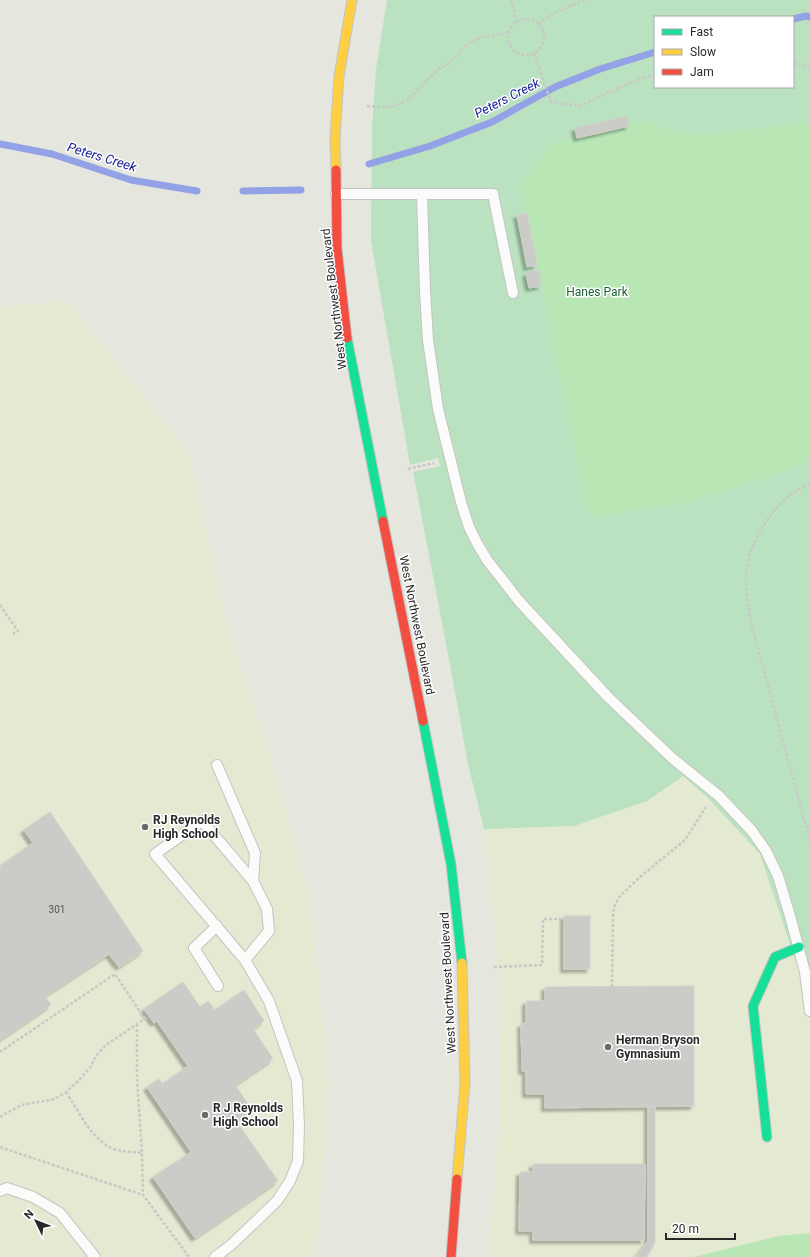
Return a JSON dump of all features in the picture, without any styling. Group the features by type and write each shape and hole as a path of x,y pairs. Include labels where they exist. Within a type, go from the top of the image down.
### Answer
{"main road":[{"name":"West Northwest Boulevard","path":"352,0 339,76 335,138 337,248 348,337 451,864 456,905 461,951 465,1083 451,1257"},
{"path":"767,1137 753,1006 775,957 799,947"}],"lane":[{"path":"336,194 493,194 513,293"},
{"path":"422,195 428,340 438,409 461,502 476,543 519,601 608,697 668,754 715,793 752,831 766,851 778,876 805,972 810,1011"},
{"path":"217,765 255,853 253,881"},
{"path":"215,1257 231,1245 277,1201 290,1181 298,1161 299,1126 297,1081 269,1001 246,960 155,854 202,821 253,881 266,909 269,931 246,960"},
{"path":"217,926 194,948 218,986"},
{"path":"805,972 810,982"},
{"path":"0,1191 7,1188 33,1196 60,1213 95,1257"}],"path":[{"path":"510,0 517,22"},
{"path":"538,24 564,8 586,0"},
{"path":"525,19 531,20 538,24 543,32 544,39 542,45 534,54 528,56 517,53 509,45 507,39 508,33 510,28 517,22 525,19"},
{"path":"367,106 380,108 402,104 412,96 432,74 443,65 451,61 468,44 492,35 508,33"},
{"path":"534,54 551,102 579,106 642,78 654,76"},
{"path":"794,63 810,67"},
{"path":"408,469 451,460"},
{"path":"810,483 789,496 766,521 752,548 746,574 747,600 752,627 810,841"},
{"path":"0,605 18,631 13,634"},
{"path":"612,987 614,905 626,889 685,840 715,793"},
{"path":"494,967 542,965 543,919 564,919"},
{"path":"0,1052 115,974 145,1019"},
{"path":"0,1117 20,1105 55,1099 66,1092 90,1068 96,1056 106,1045 149,1016"},
{"path":"137,1024 137,1077 143,1195"},
{"path":"66,1092 94,1135 102,1142 113,1149 142,1153"},
{"path":"641,1257 652,1242 652,1106"},
{"path":"0,1147 143,1195 189,1257"}],"shaded area":[{"name":"RJ Reynolds High School","path":"67,301 191,456 224,615 269,751 311,904 329,1082 316,1257 0,1257 0,307"},
{"path":"683,776 707,797 760,854 794,956 810,996 810,1257 489,1257 500,1112 498,957 484,829 574,826 647,801"}],"green space":[{"name":"Hanes Park","path":"387,0 810,0 810,996 794,956 760,854 707,797 683,776 647,801 574,826 484,829 468,764 413,472 440,466 438,458 410,465 371,241 372,126 376,69"},
{"path":"650,120 657,127 687,134 700,135 810,123 810,460 786,471 686,503 596,516 586,509 521,186 550,145"},
{"path":"810,1233 810,1257 693,1257 779,1236"}],"building":[{"path":"626,116 629,126 577,138 575,128"},
{"path":"527,213 537,265 527,267 517,215"},
{"path":"539,270 541,286 529,288 526,273"},
{"path":"50,812 143,951 119,967 109,954 45,996 51,1005 0,1040 0,866 33,843 24,830"},
{"path":"564,916 590,916 590,969 564,969"},
{"name":"R J Reynolds High School","path":"183,982 200,1007 208,1001 215,1010 244,990 264,1021 253,1029 273,1059 235,1085 252,1110 236,1121 278,1181 195,1238 153,1177 191,1152 147,1087 159,1079 162,1084 188,1066 157,1021 154,1023 144,1009"},
{"name":"Herman Bryson Gymnasium","path":"694,986 694,1106 545,1108 545,1094 526,1094 526,1071 522,1071 521,1024 526,1023 526,1001 545,1001 545,987"},
{"path":"648,1106 655,1106 655,1241 646,1257 636,1257 648,1241"},
{"path":"533,1164 645,1164 644,1240 533,1240 533,1231 519,1231 520,1172 533,1172"}],"waterway":[{"name":"Peters Creek","path":"794,19 806,16 810,17"},
{"name":"Peters Creek","path":"369,164 430,146 492,122 555,87 600,69 654,52"},
{"name":"Peters Creek","path":"0,144 52,154 131,180 197,191"},
{"name":"Peters Creek","path":"243,191 301,190"}],"traffic: fast":[{"path":"347,338 383,521"},
{"path":"423,721 451,864 462,963"},
{"path":"767,1137 753,1006 775,957 799,947"}],"traffic: slow":[{"path":"336,170 335,138 339,76 352,0"},
{"path":"457,1179 465,1083 462,963"}],"traffic: jam":[{"path":"336,170 337,248 347,338"},
{"path":"383,521 423,721"},
{"path":"451,1257 457,1179"}],"place":[{"name":"RJ Reynolds High School","path":"145,827"},
{"name":"Herman Bryson Gymnasium","path":"608,1047"},
{"name":"R J Reynolds High School","path":"205,1115"}]}
